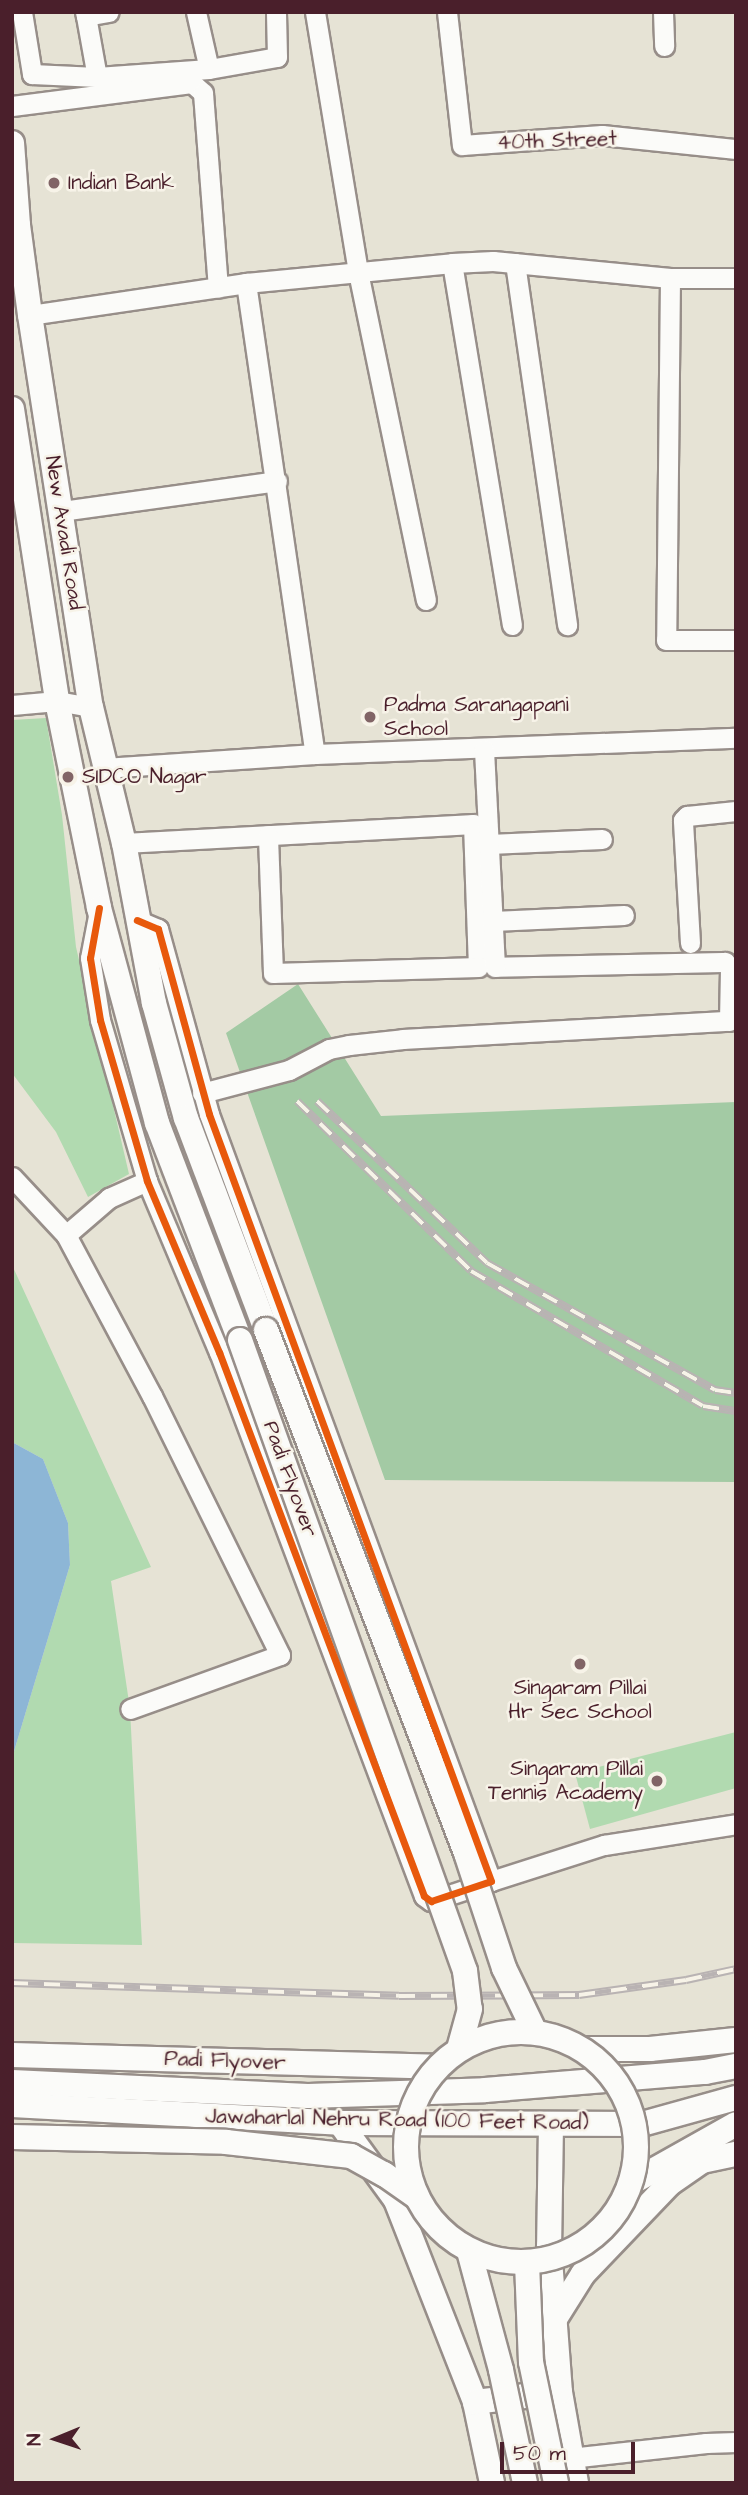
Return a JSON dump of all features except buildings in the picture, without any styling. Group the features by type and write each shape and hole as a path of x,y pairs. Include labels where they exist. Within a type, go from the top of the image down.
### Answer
{"main road":[{"name":"New Avadi Road","path":"12,143 18,225 30,315 91,707 124,843 137,919"},
{"name":"New Avadi Road","path":"12,409 57,701 99,908"},
{"name":"Padi Flyover","path":"99,908 157,1123 240,1340 465,1971 470,2009 459,2049"},
{"name":"Padi Flyover","path":"137,919 154,1003 186,1118 466,1853 505,1968 535,2032"},
{"path":"535,2032 560,2038 583,2049 611,2074 630,2108 637,2145 631,2183 615,2214 592,2239 561,2256 527,2263 497,2261 469,2251 439,2228 417,2197 408,2171 405,2143 410,2115 421,2089 437,2067 459,2049 495,2034 535,2032"},
{"path":"583,2049 650,2049 736,2040"},
{"name":"Padi Flyover","path":"12,2055 437,2067"},
{"name":"Jawaharlal Nehru Road (100 Feet Road)","path":"12,2082 308,2096 485,2090 705,2072 736,2066"},
{"name":"Jawaharlal Nehru Road (100 Feet Road)","path":"12,2105 340,2123 642,2124 736,2098"},
{"path":"340,2123 396,2200 475,2403 492,2483"},
{"path":"551,2124 549,2246 560,2392 576,2483"},
{"path":"631,2183 736,2124"},
{"path":"12,2137 226,2142 351,2156 384,2174 417,2197"},
{"path":"556,2317 583,2274 668,2184 702,2161 736,2154"},
{"path":"469,2251 501,2370 525,2483"},
{"path":"527,2263 531,2362 556,2483"},
{"path":"475,2403 560,2392"}],"street":[{"path":"22,12 32,74 97,77 209,69 277,57 276,12"},
{"path":"97,77 85,14 109,12"},
{"path":"196,12 209,69"},
{"path":"315,12 358,272 426,600"},
{"name":"40th Street","path":"447,12 462,145 602,135 736,149"},
{"path":"663,12 664,46"},
{"path":"12,106 184,83 192,83 204,93 218,287"},
{"path":"452,262 512,625"},
{"path":"30,315 246,283 452,262 515,263 670,278 736,278"},
{"path":"515,263 567,625"},
{"path":"670,278 666,640 736,640"},
{"path":"246,283 315,754"},
{"path":"61,511 277,481"},
{"path":"12,705 57,701 91,707"},
{"path":"104,768 315,754 736,738"},
{"path":"202,1093 289,1070 329,1049 349,1045 403,1039 726,1022 730,1018 730,968 725,962 495,967 484,749"},
{"path":"690,943 683,820 687,816 736,811"},
{"path":"124,843 268,835 473,824 478,967 273,972 268,835"},
{"path":"489,844 603,839"},
{"path":"99,908 90,958 100,1020 146,1181 219,1352 424,1896 432,1901 604,1845 736,1824"},
{"path":"493,921 624,915"},
{"path":"137,919 158,929 202,1093 491,1881"},
{"path":"12,1177 66,1235 152,1396 280,1655 130,1709"},
{"path":"66,1235 109,1198 146,1181"},
{"path":"570,2458 706,2442 736,2442"}],"green space":[{"path":"46,718 62,815 76,947 129,1174 88,1197 56,1132 12,1073 12,720"},
{"path":"298,984 381,1116 736,1102 736,1482 385,1480 226,1033"},
{"path":"12,1265 151,1567 111,1581 130,1709 142,1945 12,1943 12,1758 70,1565 68,1523 43,1459 12,1442"},
{"name":"Singaram Pillai Tennis Academy","path":"736,1732 736,1788 590,1829 575,1773"}],"water":[{"path":"12,1442 43,1459 68,1523 70,1565 12,1758"}],"railway":[{"path":"297,1101 471,1271 703,1406 736,1411"},
{"path":"317,1101 487,1263 715,1390 736,1393"},
{"path":"12,1983 399,1996 579,1995 686,1980 736,1969"}],"cycle path":[{"path":"99,908 90,958 100,1020 147,1181 219,1352 424,1896 431,1901 491,1881 209,1114 158,929 137,920"}],"place":[{"name":"Indian Bank","path":"54,183"},
{"name":"Padma Sarangapani School","path":"370,717"},
{"name":"SIDCO Nagar","path":"68,777"},
{"name":"Singaram Pillai Hr Sec School","path":"580,1664"},
{"name":"Singaram Pillai Tennis Academy","path":"657,1781"}]}
